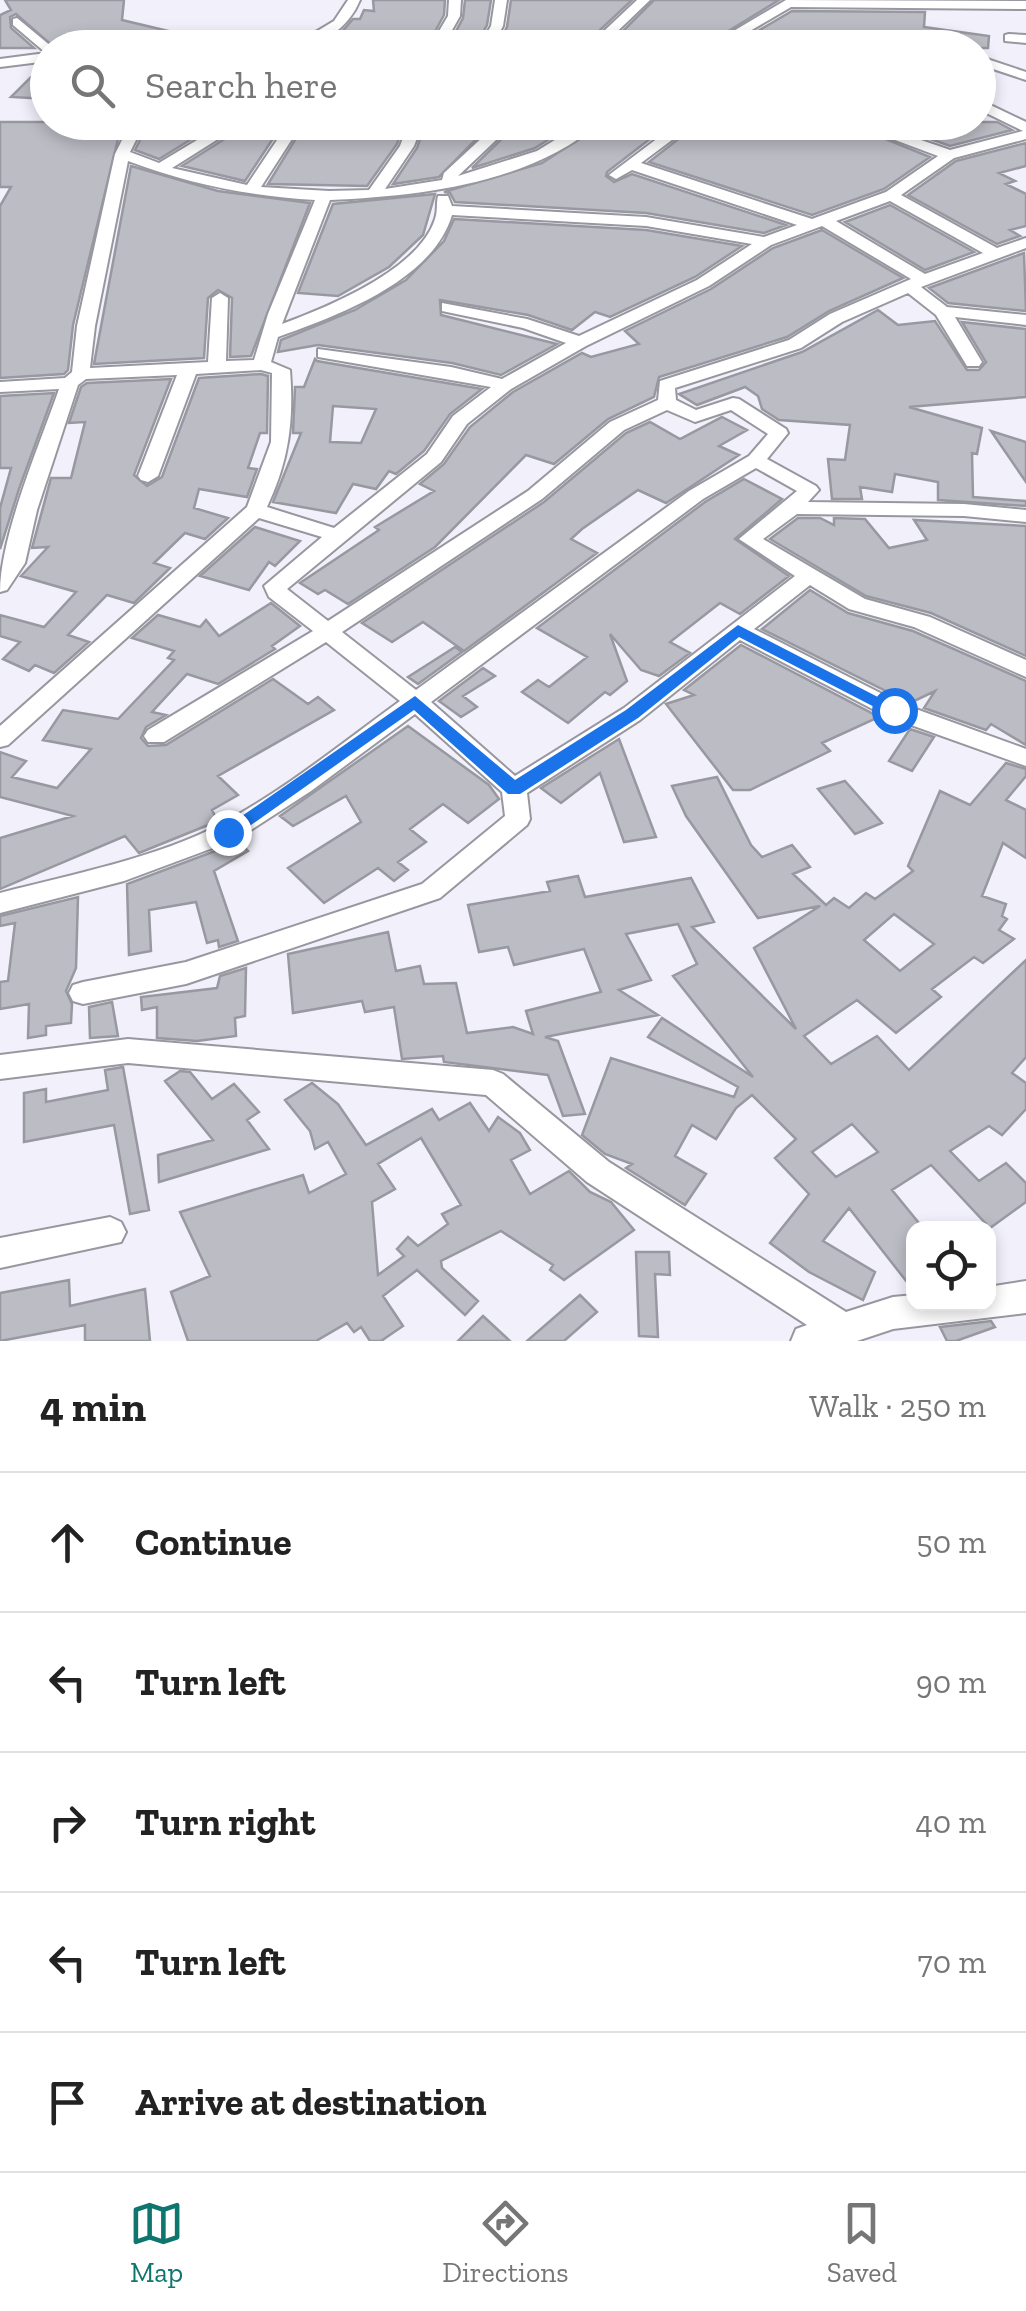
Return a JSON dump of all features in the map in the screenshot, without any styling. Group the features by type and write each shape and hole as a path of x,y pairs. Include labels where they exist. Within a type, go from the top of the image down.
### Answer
{"street":[{"path":"330,30 350,12 354,0"},
{"path":"445,30 454,16 456,0"},
{"path":"495,30 500,0"},
{"path":"612,30 644,0"},
{"path":"744,30 793,2 1026,5"},
{"path":"16,22 30,36"},
{"path":"1009,38 1026,39"},
{"path":"0,63 30,57"},
{"path":"996,66 1026,76"},
{"path":"996,114 1026,131"},
{"path":"83,994 186,972 431,891 518,819 514,790 276,586 434,458 460,420 505,385 580,342 703,283 765,242 890,194 948,155 1026,131"},
{"path":"0,585 15,564 27,510 76,378 128,140"},
{"path":"158,170 208,140"},
{"path":"250,190 284,140"},
{"path":"372,196 409,140"},
{"path":"269,334 350,304 404,272 439,229 446,210 445,184 449,176 486,140"},
{"path":"122,154 158,170 250,190 372,196 445,184 536,156 563,140"},
{"path":"616,175 665,140"},
{"path":"905,140 948,155"},
{"path":"632,164 817,222 918,284 943,312 973,362"},
{"path":"890,194 997,254"},
{"path":"261,365 269,334 324,195"},
{"path":"446,210 641,220 713,228 765,242"},
{"path":"667,403 666,385 796,344 836,318 1026,243"},
{"path":"216,368 220,298"},
{"path":"448,307 527,324 580,342"},
{"path":"943,312 982,312 992,318 1026,320"},
{"path":"324,354 451,372 505,385"},
{"path":"0,386 261,365 281,370 284,410 279,464 256,510 0,739"},
{"path":"148,476 188,370"},
{"path":"0,903 124,871 228,832 302,784 696,494 756,460 779,433 734,404 695,416 667,403 617,426 535,495 329,631 156,736"},
{"path":"756,460 809,490 792,508 749,539 856,604 922,622 1026,669"},
{"path":"792,508 964,510 1026,516"},
{"path":"256,510 340,536"},
{"path":"514,790 632,714 808,576"},
{"path":"738,630 894,710 1026,758"},
{"path":"0,1067 128,1051 493,1083 598,1172 844,1330"},
{"path":"0,1253 110,1232"},
{"path":"996,1301 1026,1297"},
{"path":"808,1341 893,1313 912,1311"}],"building":[{"path":"5,0 124,0 122,20 164,30 34,30 16,14 10,17 11,28 30,48 0,48 0,15 11,10"},
{"path":"373,0 445,0 444,15 436,30 344,30 353,19 360,19 364,10 374,11"},
{"path":"465,0 491,0 484,30 457,30"},
{"path":"511,0 632,0 600,30 505,30"},
{"path":"654,0 779,0 730,30 624,30"},
{"path":"792,11 925,12 924,27 946,30 760,30"},
{"path":"30,78 30,98 11,97"},
{"path":"0,122 30,122 30,140 118,140 73,325 68,370 64,374 0,378 0,206 11,187 0,187"},
{"path":"996,122 997,122 1012,130 996,134"},
{"path":"140,140 190,140 159,159 135,150"},
{"path":"223,140 272,140 245,181 182,166"},
{"path":"295,140 398,140 367,186 268,184"},
{"path":"420,140 475,140 439,177 393,184"},
{"path":"501,140 548,140 535,148 472,168"},
{"path":"577,140 649,140 606,176 614,182 632,174 786,225 764,233 646,213 455,202 450,193 444,192 542,163"},
{"path":"677,140 888,140 930,157 884,189 812,215 649,162"},
{"path":"933,140 973,140 950,146"},
{"path":"1026,143 1026,166 999,173 1015,181 1006,184 1026,194 1026,226 1010,230 1020,236 997,244 908,195 956,161"},
{"path":"131,166 218,191 310,203 251,356 230,357 232,298 218,290 208,298 204,358 94,364"},
{"path":"435,194 423,235 389,267 338,296 298,293 333,204"},
{"path":"890,205 974,252 925,270 845,222"},
{"path":"454,219 646,230 742,246 695,277 610,317 595,312 572,330 528,315 440,300 441,315 557,344 501,375 452,363 318,345 278,352 281,340 355,310 406,280 444,241"},
{"path":"822,230 903,278 829,311 787,337 659,377 654,397 608,419 554,464 526,455 435,547 348,604 325,590 318,594 300,583 379,530 375,527 434,491 420,484 444,464 470,427 513,392 582,353 591,357 639,344 625,331 711,289 773,248"},
{"path":"1024,253 1026,311 948,303 929,288"},
{"path":"878,310 898,325 935,321 967,370 979,370 986,362 962,322 1026,329 1026,397 909,407 982,428 977,454 972,453 973,497 1026,501 1026,506 938,500 938,482 895,474 892,492 860,487 862,499 832,499 828,459 845,460 850,425 779,420 762,409 758,396 745,387 697,405 679,394 802,352"},
{"path":"315,359 482,389 450,414 424,451 396,474 389,471 376,489 353,484 336,513 273,502 301,433 293,433 295,387 304,387","holes":["333,406 376,409 361,443 330,442"]},
{"path":"268,376 267,433 260,433 248,468 257,469 247,497 199,489 194,508 228,518 205,539 185,533 154,563 170,568 134,603 107,595 68,635 89,642 54,673 35,665 29,671 3,659 20,642 0,636 0,615 44,627 76,592 21,576 48,547 32,548 51,478 71,478 85,422 69,423 81,387 87,383 171,379 134,475 147,486 162,477 199,378"},
{"path":"54,393 0,549 0,508 11,468 0,468 0,396"},
{"path":"722,417 747,430 719,446 739,455 666,503 638,490 582,529 571,539 597,553 464,651 423,622 392,642 362,623 544,502 626,433 650,422 680,439"},
{"path":"991,431 1026,442 1026,482"},
{"path":"744,479 782,499 735,539 789,576 740,614 720,603 670,642 690,653 659,676 641,670 610,634 627,681 610,695 605,692 568,723 522,692 538,680 549,687 587,657 537,628 705,502"},
{"path":"798,518 820,518 834,525 834,518 865,519 889,548 927,540 914,520 1026,526 1026,656 931,613 866,596 770,539"},
{"path":"255,527 300,541 275,566 269,562 249,590 200,576"},
{"path":"810,590 848,613 913,631 1026,681 1026,745 991,724 986,730 924,708 935,691 910,703 762,629"},
{"path":"271,603 300,626 272,646 275,649 218,684 187,674 152,712 166,715 146,727 141,738 148,746 166,745 273,679 308,704 318,697 334,710 218,776 238,795 212,810 218,821 139,853 125,836 0,889 0,838 73,816 0,797 0,752 26,761 12,777 57,788 91,749 43,740 63,710 118,719 174,660 168,658 174,651 132,638 158,615 200,627 206,620 219,636"},
{"path":"741,645 879,717 822,743 830,751 750,790 733,790 666,704 694,695 684,690"},
{"path":"455,647 462,652 418,684 408,677"},
{"path":"483,668 495,676 463,696 477,707 461,717 439,701"},
{"path":"408,726 489,785 499,799 468,823 443,804 410,829 426,842 398,862 408,870 394,881 378,868 324,903 288,868 361,822 346,796 293,826 280,816"},
{"path":"910,729 934,737 912,771 889,761"},
{"path":"619,739 656,837 624,842 600,773 561,803 541,788"},
{"path":"1006,763 1026,769 1026,776 1006,800 1026,810 1026,858 1003,843 982,896 1006,904 1002,916 1007,919 999,930 1014,939 983,963 974,957 932,989 941,997 896,1033 857,1000 804,1036 831,1064 877,1036 909,1070 1026,960 1026,1057 1012,1073 1026,1083 1026,1109 1002,1135 989,1126 950,1151 979,1181 1006,1163 1026,1183 1026,1202 996,1224 983,1221 931,1165 892,1190 917,1221 906,1221 906,1281 849,1208 823,1241 875,1272 863,1300 809,1272 770,1243 809,1194 775,1158 796,1139 752,1095 736,1108 716,1139 692,1125 675,1156 706,1174 685,1205 626,1168 632,1164 605,1154 582,1135 611,1058 734,1097 738,1087 648,1037 662,1018 753,1077 673,976 697,964 678,924 626,934 651,980 619,990 658,1015 545,1037 558,1041 585,1114 563,1116 548,1075 444,1062 443,1056 402,1059 394,1007 365,1012 362,1001 293,1013 288,954 388,932 396,971 420,966 424,984 456,983 467,1033 513,1027 533,1034 526,1011 601,992 584,949 514,965 508,947 479,952 468,905 550,891 547,882 578,876 585,897 691,878 714,922 692,927 796,1029 754,948 820,906 758,918 686,816 672,786 717,777 751,845 762,857 792,845 810,867 793,874 826,905 834,898 849,908 866,893 875,899 913,871 908,866 940,791 970,805","holes":["894,914 934,944 900,971 864,940","852,1124 878,1152 836,1177 812,1152"]},
{"path":"845,781 882,823 855,834 818,789"},
{"path":"239,842 248,851 214,871 238,941 219,947 218,940 207,943 196,902 149,910 151,951 129,955 127,884"},
{"path":"78,897 76,968 66,991 72,1004 71,1023 46,1026 46,1035 28,1038 29,1004 0,1009 0,982 8,981 15,923 0,926 0,916"},
{"path":"246,968 245,1016 235,1018 236,1036 197,1041 157,1038 157,1007 142,1010 141,997 217,988 220,976"},
{"path":"112,1002 118,1036 90,1038 89,1007"},
{"path":"123,1067 149,1210 130,1214 114,1125 24,1142 24,1093 46,1089 46,1102 108,1090 105,1070"},
{"path":"180,1071 190,1072 212,1099 234,1084 259,1112 247,1120 269,1149 159,1182 158,1155 213,1140 165,1081"},
{"path":"312,1083 338,1104 366,1145 432,1109 439,1120 470,1103 489,1131 498,1117 520,1133 530,1150 511,1160 530,1194 569,1171 590,1192 611,1202 634,1230 564,1280 550,1270 553,1265 501,1231 441,1261 442,1268 478,1301 465,1315 417,1270 383,1296 403,1326 381,1341 370,1341 361,1327 354,1332 347,1323 316,1341 188,1341 171,1292 210,1276 180,1212 303,1175 309,1193 346,1174 328,1142 315,1149 310,1131 285,1100","holes":["421,1138 461,1205 442,1214 448,1224 418,1246 408,1237 397,1249 404,1256 378,1275 372,1202 395,1189 378,1164"]},
{"path":"636,1252 669,1252 670,1275 655,1274 658,1337 639,1336"},
{"path":"69,1280 70,1306 145,1289 150,1341 85,1341 85,1325 0,1341 0,1293"},
{"path":"580,1295 597,1312 564,1341 527,1341"},
{"path":"483,1316 510,1341 458,1341"},
{"path":"991,1321 995,1327 956,1341 947,1341 940,1327"}],"route":[{"path":"228,832 415,702 514,790 632,714 738,630 894,710"}]}
